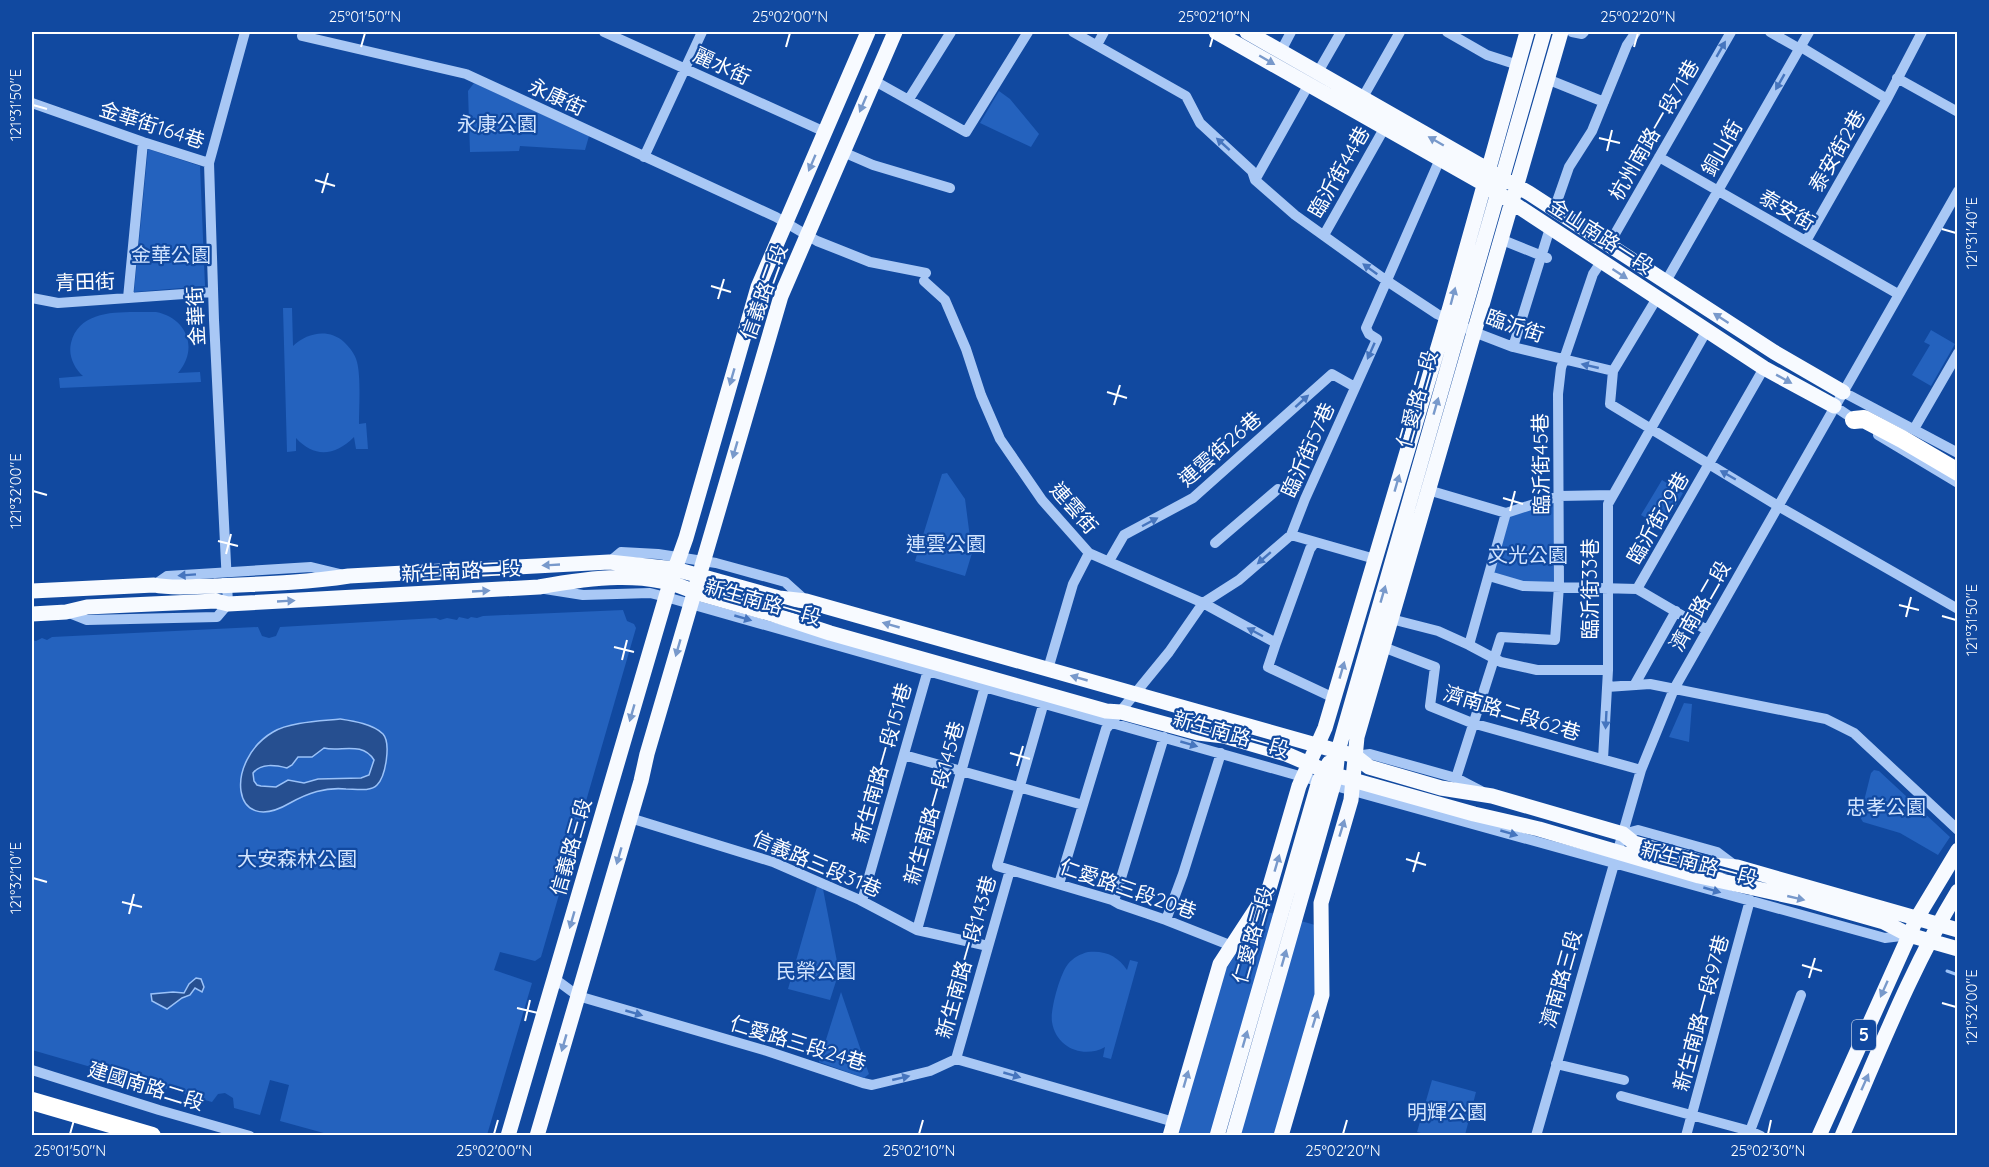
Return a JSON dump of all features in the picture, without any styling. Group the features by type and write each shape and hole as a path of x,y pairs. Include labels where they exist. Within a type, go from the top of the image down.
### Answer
{"highway":[{"path":"1866,404 1869,411 1958,462"},
{"path":"1854,420 1864,419 1908,433 1958,472"},
{"path":"32,1101 152,1136"},
{"path":"32,1114 108,1136"}],"main road":[{"name":"信義路二段","path":"673,576 758,287 868,32"},
{"name":"信義路二段","path":"699,575 781,296 895,32"},
{"name":"金山南路一段","path":"1216,32 1314,78 1363,98 1486,177 1497,193 1550,228 1594,270 1657,298 1764,368 1834,406"},
{"name":"金山南路一段","path":"1247,32 1281,51 1314,78 1385,127 1440,159 1486,177 1502,178 1516,186 1774,352 1843,392"},
{"name":"仁愛路二段","path":"1329,778 1453,322 1486,177 1527,32"},
{"name":"仁愛路二段","path":"1306,770 1318,745 1334,698 1375,559 1502,178 1544,32"},
{"name":"仁愛路二段","path":"1355,756 1357,737 1561,32"},
{"name":"新生南路二段","path":"32,591 154,585 167,588 227,579 311,582 349,576 609,562 673,576 692,597"},
{"name":"新生南路二段","path":"32,614 66,612 87,607 205,601 228,604 539,588 584,579 647,579 699,575"},
{"name":"新生南路一段","path":"699,575 779,598 806,601 1318,745 1355,756 1369,767 1441,788 1492,796 1623,834 1634,843 1712,865 1737,867 1958,930"},
{"path":"537,1136 699,575"},
{"name":"信義路三段","path":"508,1136 673,576"},
{"name":"新生南路一段","path":"692,597 775,615 830,633 1106,711 1116,717 1224,736 1286,754 1306,770 1329,778 1539,829 1616,858 1803,899 1884,922 1909,936 1958,950"},
{"path":"1281,1136 1322,995 1321,903 1351,800 1355,756"},
{"name":"仁愛路三段","path":"1172,1129 1220,964 1269,889 1299,786 1306,770"},
{"name":"仁愛路三段","path":"1217,1136 1329,778"},
{"name":"仁愛路三段","path":"1233,1136 1329,778"},
{"name":"5","path":"1819,1136 1917,918 1958,850"},
{"name":"5","path":"1842,1136 1929,942 1958,891"}],"street":[{"name":"金華街","path":"228,604 212,292 209,163 245,32"},
{"name":"麗水街","path":"604,32 825,132"},
{"path":"644,157 702,32"},
{"path":"909,99 951,32"},
{"path":"873,80 966,132 1028,32"},
{"name":"臨沂街","path":"1073,32 1186,96 1200,123 1252,171 1255,180 1296,214 1387,281 1453,322 1474,332 1513,347 1613,371"},
{"path":"1096,45 1104,32"},
{"path":"1281,51 1291,32"},
{"path":"1255,180 1341,32"},
{"path":"1363,98 1400,32"},
{"path":"1447,32 1487,55 1518,65"},
{"path":"1572,32 1582,34 1584,32"},
{"path":"1554,210 1569,167 1592,131 1627,45 1636,32"},
{"name":"杭州南路一段71巷","path":"1608,246 1731,32"},
{"path":"1770,32 1887,99"},
{"name":"銅山街","path":"1665,283 1809,32"},
{"name":"泰安街2巷","path":"1806,241 1887,99 1922,32"},
{"name":"永康街","path":"302,36 466,74 786,223"},
{"path":"1897,78 1958,112"},
{"path":"1547,79 1604,102"},
{"name":"金華街164巷","path":"32,103 209,163"},
{"name":"臨沂街44巷","path":"1324,235 1385,127"},
{"path":"128,298 143,142"},
{"path":"843,152 873,165 950,188"},
{"name":"泰安街","path":"1659,157 1898,294"},
{"path":"1387,281 1440,159"},
{"path":"1834,406 1958,191"},
{"name":"連雲街","path":"786,223 807,235 870,262 925,277 945,300 1000,439 1042,500 1089,553 1203,603 1276,643"},
{"path":"1513,347 1544,257 1550,228"},
{"path":"1500,239 1544,257"},
{"name":"臨沂街45巷","path":"1494,658 1501,637 1555,640 1559,586 1558,394 1561,368 1594,270"},
{"name":"臨沂街57巷","path":"1203,603 1239,580 1291,535 1377,339 1369,334 1366,328 1387,281"},
{"name":"青田街","path":"32,298 58,303 212,292"},
{"path":"1657,298 1613,371 1610,404 1778,506 1958,609"},
{"name":"臨沂街33巷","path":"1603,759 1608,670 1608,504 1707,330"},
{"path":"1958,353 1908,433 1958,453"},
{"name":"臨沂街29巷","path":"1637,590 1764,368"},
{"name":"連雲街26巷","path":"1109,561 1124,535 1193,498 1332,374 1355,387"},
{"name":"金山南路一段","path":"1843,392 1866,404"},
{"name":"金山南路一段","path":"1834,406 1902,451 1958,483"},
{"name":"濟南路二段","path":"1623,834 1641,770 1674,689 1834,406"},
{"path":"1215,543 1278,489"},
{"path":"1428,490 1506,513 1559,496 1613,495"},
{"path":"1469,645 1506,513"},
{"path":"1291,535 1375,559"},
{"path":"1315,542 1310,549 1268,667 1334,698"},
{"path":"1048,669 1073,584 1089,553"},
{"name":"新生南路一段","path":"673,576 703,560 785,582 806,601"},
{"path":"1489,576 1523,586 1637,590 1707,630"},
{"name":"新生南路一段","path":"692,597 927,670 1044,702 1116,717 1164,737 1221,753 1306,770"},
{"path":"1059,884 1106,729 1169,652 1203,603"},
{"path":"1635,684 1676,612"},
{"path":"1391,620 1438,632 1501,662 1537,670 1608,670"},
{"name":"濟南路二段62巷","path":"1383,647 1435,667 1430,706 1472,723 1641,770"},
{"path":"1456,778 1494,658"},
{"name":"新生南路一段151巷","path":"862,901 927,670"},
{"path":"1607,687 1650,684 1826,718 1836,722 1854,733 1958,830"},
{"name":"新生南路一段145巷","path":"917,930 985,686"},
{"name":"新生南路一段143巷","path":"956,1059 1010,870 997,866 1044,702"},
{"path":"1114,901 1164,737"},
{"path":"1166,920 1221,753"},
{"name":"新生南路一段","path":"1355,756 1370,754 1456,778 1492,796"},
{"path":"904,755 1083,805"},
{"name":"信義路三段31巷","path":"630,818 758,856 817,880 917,930 988,946"},
{"name":"濟南路三段","path":"1536,1136 1623,834"},
{"name":"新生南路一段","path":"1616,858 1750,900 1885,938 1909,936"},
{"name":"仁愛路三段20巷","path":"1010,870 1114,901 1232,946"},
{"name":"新生南路一段97巷","path":"1686,1136 1750,900"},
{"name":"仁愛路三段24巷","path":"555,979 578,996 767,1051 872,1085 930,1071 956,1059"},
{"path":"1750,1131 1801,995"},
{"path":"956,1059 1172,1129"},
{"path":"1556,1064 1624,1080"},
{"name":"建國南路二段","path":"32,1070 148,1107 250,1136"},
{"path":"1621,1096 1761,1136"}],"green space":[{"name":"永康公園","path":"474,83 589,136 585,150 520,146 519,151 470,152 468,91"},
{"path":"999,91 1010,99 1039,134 1031,147 980,123"},
{"name":"金華公園","path":"148,149 200,166 205,286 134,292"},
{"path":"283,308 292,308 293,346 311,335 325,334 344,342 354,354 359,376 359,424 366,423 368,449 356,449 354,437 333,451 318,452 303,445 296,438 296,451 287,452"},
{"path":"119,312 156,312 167,315 175,321 186,336 188,354 178,373 200,372 201,382 60,388 59,378 83,376 72,361 70,348 76,331 84,323 94,317"},
{"path":"1931,330 1955,344 1931,386 1912,375 1930,345 1924,342"},
{"name":"連雲公園","path":"947,473 965,499 972,553 965,576 915,561 942,474"},
{"path":"1662,480 1683,493 1663,528 1641,515"},
{"name":"文光公園","path":"1557,501 1556,584 1525,584 1493,575 1510,516"},
{"name":"大安森林公園","path":"623,610 627,621 634,624 636,628 541,957 535,961 500,952 494,970 532,983 487,1135 331,1135 280,1121 289,1085 270,1080 260,1115 234,1108 233,1098 225,1093 218,1094 212,1102 32,1050 32,640 42,638 47,640 52,637 258,627 262,636 269,638 276,636 280,627"},
{"path":"1684,703 1692,704 1689,742 1669,737"},
{"name":"忠孝公園","path":"1874,770 1879,771 1950,837 1938,855 1900,833 1863,822 1860,817 1871,773"},
{"name":"民榮公園","path":"817,887 823,889 839,972 830,1000 788,989"},
{"path":"1262,911 1276,914 1212,1135 1176,1136 1223,974"},
{"path":"1301,921 1315,925 1316,992 1275,1135 1240,1136"},
{"path":"1088,952 1110,955 1120,961 1127,970 1130,960 1138,962 1111,1059 1103,1057 1105,1047 1088,1052 1072,1049 1059,1039 1052,1022 1054,1001 1065,969 1074,958"},
{"name":"民榮公園","path":"841,992 869,1074 864,1078 819,1062"},
{"name":"明輝公園","path":"1432,1080 1476,1092 1465,1135 1429,1135 1417,1132"}],"shaded area":[{"path":"340,719 363,724 383,734 387,744 386,760 383,774 377,785 367,789 331,789 317,792 270,811 255,811 246,803 241,791 241,776 247,760 257,745 273,732 288,726","holes":["324,748 351,748 369,754 374,760 369,775 361,778 318,779 304,783 288,780 276,787 257,785 254,781 253,773 264,766 287,768 298,757 312,757"]},
{"path":"196,978 201,979 204,987 202,992 195,988 190,995 167,1009 152,1001 151,994 184,993"}],"waterway":[{"path":"1947,971 1958,975"}]}
